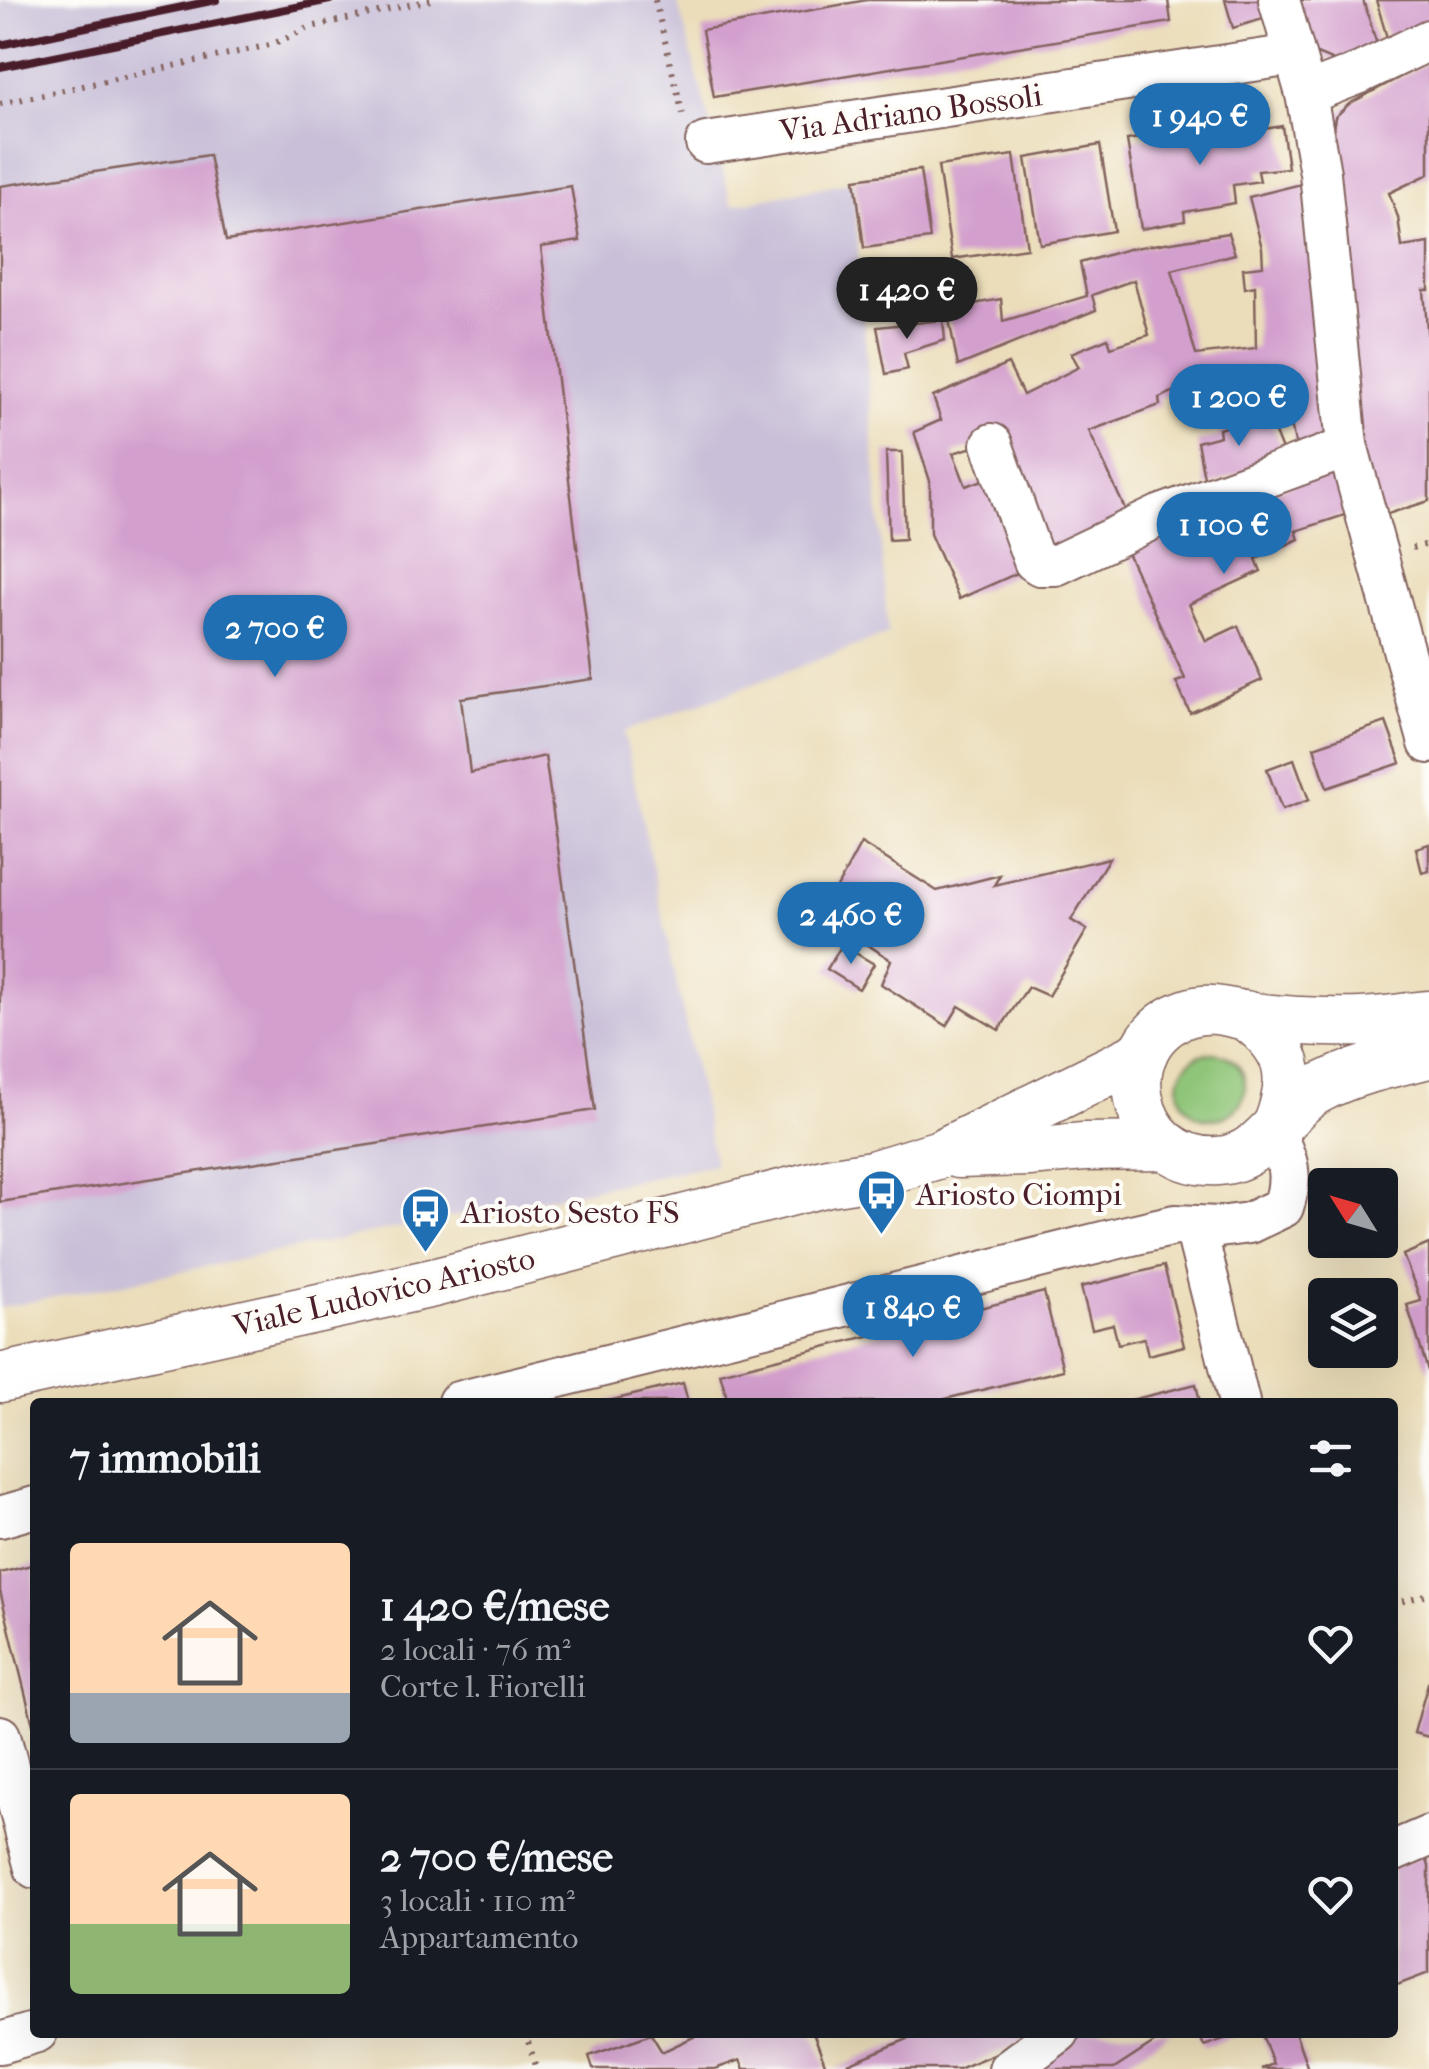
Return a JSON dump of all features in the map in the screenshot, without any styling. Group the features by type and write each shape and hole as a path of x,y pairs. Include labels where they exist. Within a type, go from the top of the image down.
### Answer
{"street":[{"path":"1279,0 1306,94 1320,173 1347,444 1429,744"},
{"path":"1306,94 1429,40"},
{"name":"Via Adriano Bossoli","path":"706,143 1293,55"},
{"path":"992,444 1034,561 1056,565 1159,516 1347,444"},
{"name":"Viale Ludovico Ariosto","path":"0,1378 416,1287 872,1175 940,1154 1143,1054 1158,1032 1180,1016 1206,1009 1297,1021 1360,1022 1429,1014"},
{"path":"504,1397 559,1390 1123,1236 1174,1225 1249,1224 1283,1207 1290,1186 1286,1154 1275,1128 1287,1102 1289,1076 1274,1040 1245,1016"},
{"path":"1143,1054 1137,1098 1152,1133 1167,1146"},
{"name":"Viale Ludovico Ariosto","path":"940,1154 1167,1146 1190,1158 1229,1160 1253,1150 1317,1089 1367,1068 1429,1054"},
{"path":"1195,1227 1238,1398"},
{"path":"0,1516 30,1508"},
{"path":"0,1736 30,1849"},
{"path":"1398,1849 1429,1836"},
{"path":"0,2044 30,2034"},
{"path":"1009,2069 1051,2038"}],"path":[{"path":"0,104 270,45 311,27 431,0"},
{"path":"655,0 681,112 706,143"},
{"path":"1398,1602 1429,1594"},
{"path":"527,2038 536,2069"}],"shaded area":[{"path":"0,0 677,0 732,205 853,181 888,634 624,732 715,1164 0,1308"}],"green space":[{"path":"1212,1053 1225,1055 1235,1063 1243,1073 1243,1099 1235,1109 1225,1117 1212,1119 1199,1117 1189,1109 1181,1099 1179,1086 1181,1073 1189,1063 1199,1055"}],"building":[{"path":"867,0 1168,0 1171,22 714,97 702,30"},
{"path":"1225,0 1268,0 1273,16 1233,28"},
{"path":"1294,0 1363,0 1379,51 1338,63 1312,52"},
{"path":"1376,0 1429,0 1429,32 1390,48"},
{"path":"1429,62 1429,174 1389,193 1398,217 1402,247 1429,243 1429,290 1424,290 1429,355 1429,501 1378,517 1358,452 1330,149 1335,117 1349,104"},
{"path":"1252,119 1253,131 1282,126 1288,168 1258,171 1260,181 1233,185 1235,203 1184,212 1185,221 1141,229 1127,140"},
{"path":"1100,145 1114,231 1040,244 1026,158"},
{"path":"209,155 226,241 571,186 580,241 541,247 593,679 461,698 470,773 545,756 595,1110 0,1202 0,186"},
{"path":"1014,155 1027,248 952,259 938,166"},
{"path":"920,170 930,239 864,248 855,179"},
{"path":"1305,183 1334,438 1296,448 1282,380 1221,392 1217,379 1186,386 1159,398 1160,405 1089,431 1131,522 1044,561 1009,436 953,453 966,486 995,476 1031,567 959,599 930,534 930,481 914,432 941,420 933,397 1008,364 1023,395 1079,367 1071,353 1108,338 1111,347 1149,335 1134,280 1092,295 1096,310 958,366 947,309 1001,299 1003,321 1087,296 1080,263 1128,249 1228,233 1235,254 1172,270 1196,355 1256,348 1255,286 1245,288 1243,268 1263,266 1249,197"},
{"path":"943,320 945,340 904,353 908,369 886,374 877,327"},
{"path":"1267,413 1284,455 1206,487 1197,442 1220,436 1219,429"},
{"path":"886,452 902,452 905,539 889,540"},
{"path":"1335,468 1348,514 1296,531 1299,539 1256,559 1261,571 1189,604 1206,641 1238,626 1262,680 1190,713 1176,682 1185,679 1125,548"},
{"path":"1386,722 1401,763 1327,788 1314,747"},
{"path":"1294,759 1309,800 1282,810 1267,769"},
{"path":"861,843 937,891 1000,875 994,885 1109,858 1071,920 1087,930 1048,996 1028,987 999,1030 959,1006 947,1026 881,984 891,960 845,930 807,943"},
{"path":"1429,844 1429,871 1422,873 1416,848"},
{"path":"842,945 874,964 859,989 827,969"},
{"path":"1429,1244 1428,1371 1407,1305 1421,1301 1403,1255"},
{"path":"1164,1266 1184,1346 1148,1355 1144,1338 1118,1344 1113,1324 1092,1329 1081,1287"},
{"path":"1044,1292 1063,1370 949,1398 727,1398 720,1373"},
{"path":"683,1383 687,1398 620,1398"},
{"path":"1196,1384 1199,1398 1139,1398"},
{"path":"30,1565 30,1713 0,1591 0,1573"},
{"path":"1429,1683 1429,1737 1414,1733"},
{"path":"1425,1854 1429,1866 1429,1973 1398,1985 1398,1865"},
{"path":"640,2038 653,2038 662,2052 691,2038 815,2038 827,2069 744,2069 740,2060 715,2069 593,2069 589,2056"},
{"path":"910,2038 1031,2038 958,2069 836,2069"},
{"path":"1070,2038 1162,2038 1114,2069 1041,2069"},
{"path":"1201,2038 1227,2038 1204,2046"},
{"path":"1263,2038 1297,2038 1308,2069 1261,2069 1273,2064"}],"railway":[{"path":"0,45 216,0"},
{"path":"0,67 330,0"}],"place":[{"name":"Ariosto Ciompi","path":"881,1236"},
{"name":"Ariosto Sesto FS","path":"426,1254"}]}
